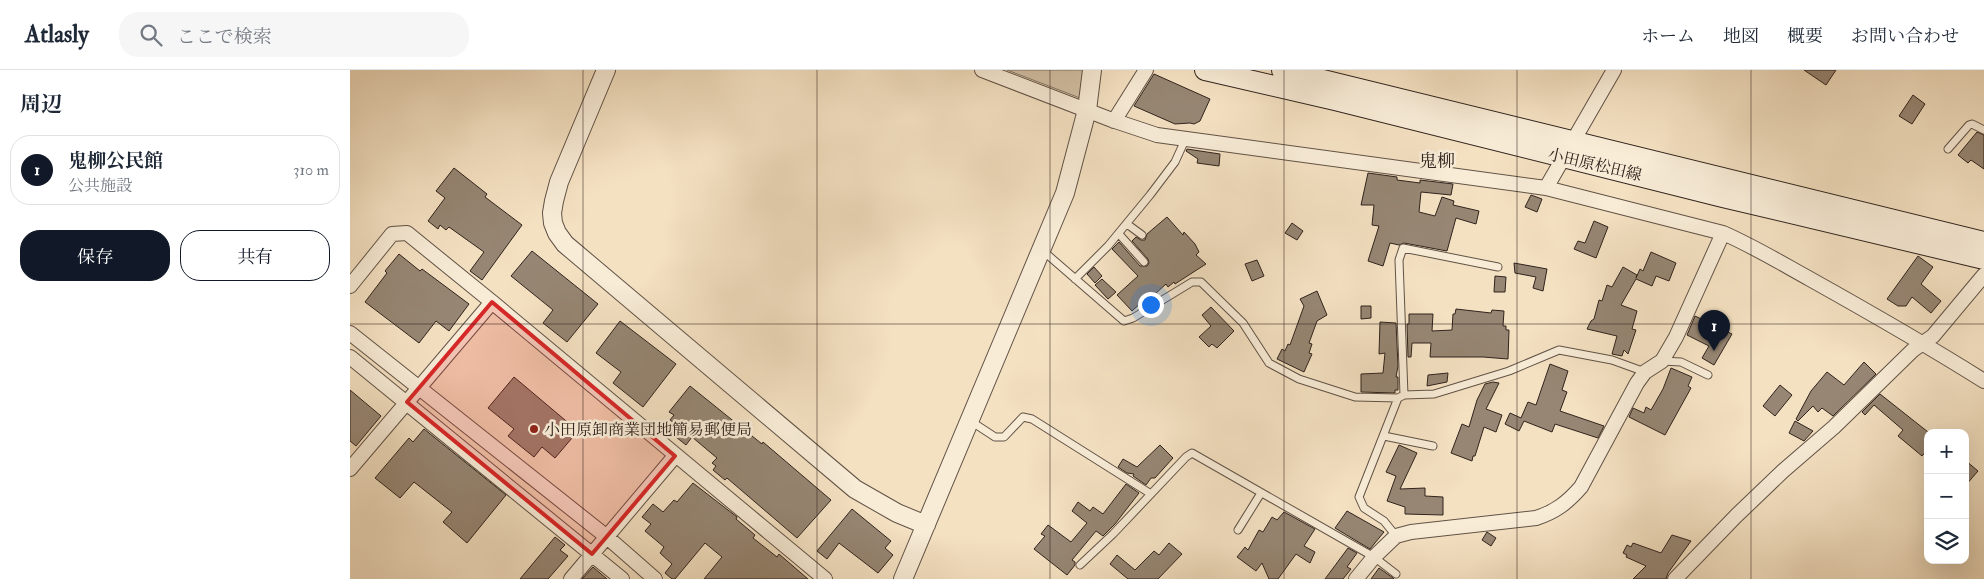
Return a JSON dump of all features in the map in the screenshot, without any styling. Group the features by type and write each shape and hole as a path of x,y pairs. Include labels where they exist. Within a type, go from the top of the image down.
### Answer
{"main road":[{"name":"小田原松田線","path":"1206,70 1984,242"},
{"name":"小田原松田線","path":"1282,70 1568,150 1984,259"}],"street":[{"path":"606,70 559,182 552,214 557,233 565,244 855,489 897,513 926,525"},
{"path":"982,70 1157,135 1546,188 1723,233 1756,249 1923,343 1984,381"},
{"path":"903,579 1065,194 1087,110 1092,70"},
{"path":"1114,120 1146,70"},
{"path":"1546,188 1614,70"},
{"path":"350,286 392,234 407,233 825,579"},
{"path":"1356,579 1374,557 1396,536 1411,532 1536,518 1554,512 1569,500 1581,487 1637,383 1645,372 1662,361 1676,337 1723,233"},
{"path":"1675,579 1783,471 1834,428 1913,350 1933,336 1984,275"},
{"path":"350,469 492,302"},
{"path":"350,332 607,537 655,579"},
{"path":"350,357 622,579"},
{"path":"571,579 675,456"}],"lane":[{"path":"1948,149 1969,125 1972,124 1984,130"},
{"path":"1075,279 1127,224 1175,162 1185,140"},
{"path":"1127,224 1142,235"},
{"path":"1119,234 1144,262"},
{"path":"1396,536 1384,521 1364,508 1359,497 1401,396 1399,260 1403,248 1498,267"},
{"path":"1042,250 1124,321 1192,282 1201,282 1243,323 1268,363 1299,379 1355,397 1434,394 1508,371 1559,350 1612,360 1645,372"},
{"path":"1662,361 1681,362 1708,375"},
{"path":"969,420 995,437 1004,437 1023,417 1032,419 1151,494"},
{"path":"1384,436 1433,446"},
{"path":"1080,565 1192,453 1374,557 1396,574"},
{"path":"1238,530 1261,493"}],"highlighted area":[{"path":"492,302 675,456 592,554 407,402"}],"shaded area":[{"path":"1007,70 1085,70 1080,98"}],"building":[{"path":"1804,70 1836,70 1826,85"},
{"path":"1154,74 1210,99 1200,121 1194,124 1175,124 1134,106"},
{"path":"1913,95 1925,104 1912,124 1899,116"},
{"path":"1977,132 1984,135 1984,169 1971,160 1968,163 1958,155"},
{"path":"1187,149 1220,154 1219,166 1197,163 1198,159 1186,151"},
{"path":"454,168 487,194 485,197 522,225 482,280 470,271 484,252 449,227 446,230 440,225 438,229 428,221 445,198 436,191"},
{"path":"1368,173 1397,177 1397,180 1420,183 1420,180 1453,184 1451,195 1421,192 1419,212 1435,216 1442,197 1454,201 1453,205 1479,211 1476,224 1456,218 1447,251 1404,243 1399,245 1390,243 1383,266 1368,261 1379,226 1372,225 1374,205 1361,205"},
{"path":"1531,195 1542,199 1537,212 1525,207"},
{"path":"1167,217 1183,235 1184,232 1195,244 1199,252 1196,255 1206,264 1175,284 1174,282 1168,287 1166,284 1155,294 1153,292 1132,311 1117,295 1138,276 1112,249 1119,242 1140,266 1147,266 1149,263 1148,259 1132,241 1136,237 1145,240 1147,234"},
{"path":"1594,221 1608,227 1596,258 1574,249 1578,241 1585,243"},
{"path":"1292,223 1303,231 1297,240 1285,233"},
{"path":"532,251 598,304 567,342 543,323 553,310 511,276"},
{"path":"1651,252 1676,263 1669,281 1656,276 1652,286 1636,279 1621,305 1637,311 1632,329 1636,330 1628,354 1624,350 1622,356 1612,354 1617,336 1587,329 1594,319 1599,300 1602,301 1607,285 1612,287 1623,267 1637,275 1636,278 1640,269 1643,271"},
{"path":"399,254 420,271 422,269 469,304 449,331 436,321 419,343 365,302 387,273 385,271"},
{"path":"1918,256 1933,267 1921,284 1941,301 1931,313 1912,297 1906,306 1898,306 1887,299"},
{"path":"1257,260 1264,276 1252,281 1245,264"},
{"path":"1514,263 1547,269 1543,291 1533,288 1536,277 1515,273"},
{"path":"1094,267 1102,276 1095,283 1087,274"},
{"path":"1495,276 1506,277 1505,292 1494,292"},
{"path":"1102,279 1116,292 1108,299 1095,285"},
{"path":"1317,291 1327,315 1317,321 1309,343 1312,344 1309,353 1312,354 1304,372 1277,359 1282,349 1285,351 1288,344 1290,345 1304,306 1300,299"},
{"path":"1361,306 1371,306 1371,318 1361,319"},
{"path":"1211,307 1234,331 1217,348 1212,344 1209,347 1199,337 1211,326 1202,315"},
{"path":"1456,309 1491,313 1492,310 1504,311 1503,326 1506,326 1506,330 1509,330 1508,359 1430,357 1431,343 1412,343 1411,357 1408,357 1407,324 1409,324 1409,314 1433,314 1432,331 1452,330 1453,314 1455,314"},
{"path":"1695,316 1732,334 1714,365 1702,358 1709,346 1687,335"},
{"path":"620,321 676,364 643,407 613,383 621,372 596,353"},
{"path":"1380,322 1396,323 1398,366 1396,377 1398,377 1398,390 1395,390 1395,393 1361,392 1361,374 1383,373 1385,353 1379,354"},
{"path":"1864,362 1876,374 1833,416 1822,408 1818,412 1813,406 1798,421 1796,419 1811,391 1827,372 1844,385"},
{"path":"1550,364 1568,371 1562,390 1567,392 1560,411 1604,426 1598,438 1555,424 1552,432 1524,421 1519,431 1505,424 1510,413 1521,418 1528,402 1536,405"},
{"path":"1671,368 1692,377 1688,386 1691,388 1665,435 1629,417 1633,408 1644,413 1646,407 1651,410 1663,389"},
{"path":"1448,373 1447,382 1427,386 1428,375"},
{"path":"514,377 578,431 555,458 542,447 534,457 508,436 514,429 488,408"},
{"path":"1499,383 1486,409 1502,415 1496,432 1484,427 1472,461 1451,453 1462,424 1469,427 1477,400 1485,384"},
{"path":"1780,385 1792,395 1775,416 1763,406"},
{"path":"690,386 762,444 763,442 831,500 797,538 727,478 725,480 713,470 716,466 712,463 717,458 692,437 686,445 671,433 677,425 670,420 674,415 669,412"},
{"path":"350,390 381,416 356,446 350,441"},
{"path":"1880,394 1924,429 1924,454 1922,456 1898,436 1903,430 1874,405 1865,415 1862,412"},
{"path":"1795,421 1813,431 1804,441 1789,433"},
{"path":"424,429 506,495 467,543 443,522 452,512 414,482 400,498 375,478 409,438 413,442"},
{"path":"1160,445 1173,458 1146,485 1133,476 1134,474 1127,473 1118,467 1123,459 1137,467"},
{"path":"1399,445 1417,453 1400,489 1425,488 1425,496 1443,497 1443,515 1405,514 1405,507 1387,501 1396,476 1386,472"},
{"path":"1969,463 1978,471 1969,481"},
{"path":"693,483 737,517 736,519 755,535 753,538 777,557 779,554 808,579 704,579 722,557 705,543 675,579 672,579 665,573 672,564 660,553 664,547 645,531 651,524 642,517 653,504 663,512 674,500 677,502"},
{"path":"1126,484 1139,493 1103,536 1096,531 1072,560 1075,562 1075,565 1067,575 1034,549 1045,536 1041,534 1048,525 1071,542 1087,523 1072,511 1078,502 1090,511 1093,507 1103,514"},
{"path":"852,509 891,541 885,548 893,555 878,573 839,543 827,559 817,551"},
{"path":"1347,511 1384,532 1370,549 1335,528"},
{"path":"1284,512 1315,529 1304,546 1315,552 1310,563 1296,554 1278,579 1269,579 1262,563 1256,571 1237,557 1245,547 1248,550 1259,530 1263,532 1272,517 1277,520"},
{"path":"1487,532 1496,538 1491,546 1482,540"},
{"path":"1672,535 1691,541 1668,573 1666,579 1633,579 1646,566 1626,557 1627,555 1623,553 1627,545 1631,547 1633,543 1661,553"},
{"path":"555,537 565,545 560,550 568,556 548,579 520,579"},
{"path":"1169,543 1182,554 1158,579 1128,579 1110,564 1117,555 1135,570 1154,551 1159,555"},
{"path":"1348,548 1357,553 1347,567 1351,569 1343,579 1325,579"},
{"path":"593,567 607,579 582,579"},
{"path":"1379,568 1393,578 1394,579 1371,579"}],"place":[{"name":"鬼柳公民館","path":"1714,351"},
{"name":"小田原卸商業団地簡易郵便局","path":"534,429"}],"district":[{"name":"鬼柳","path":"1437,161"}]}
